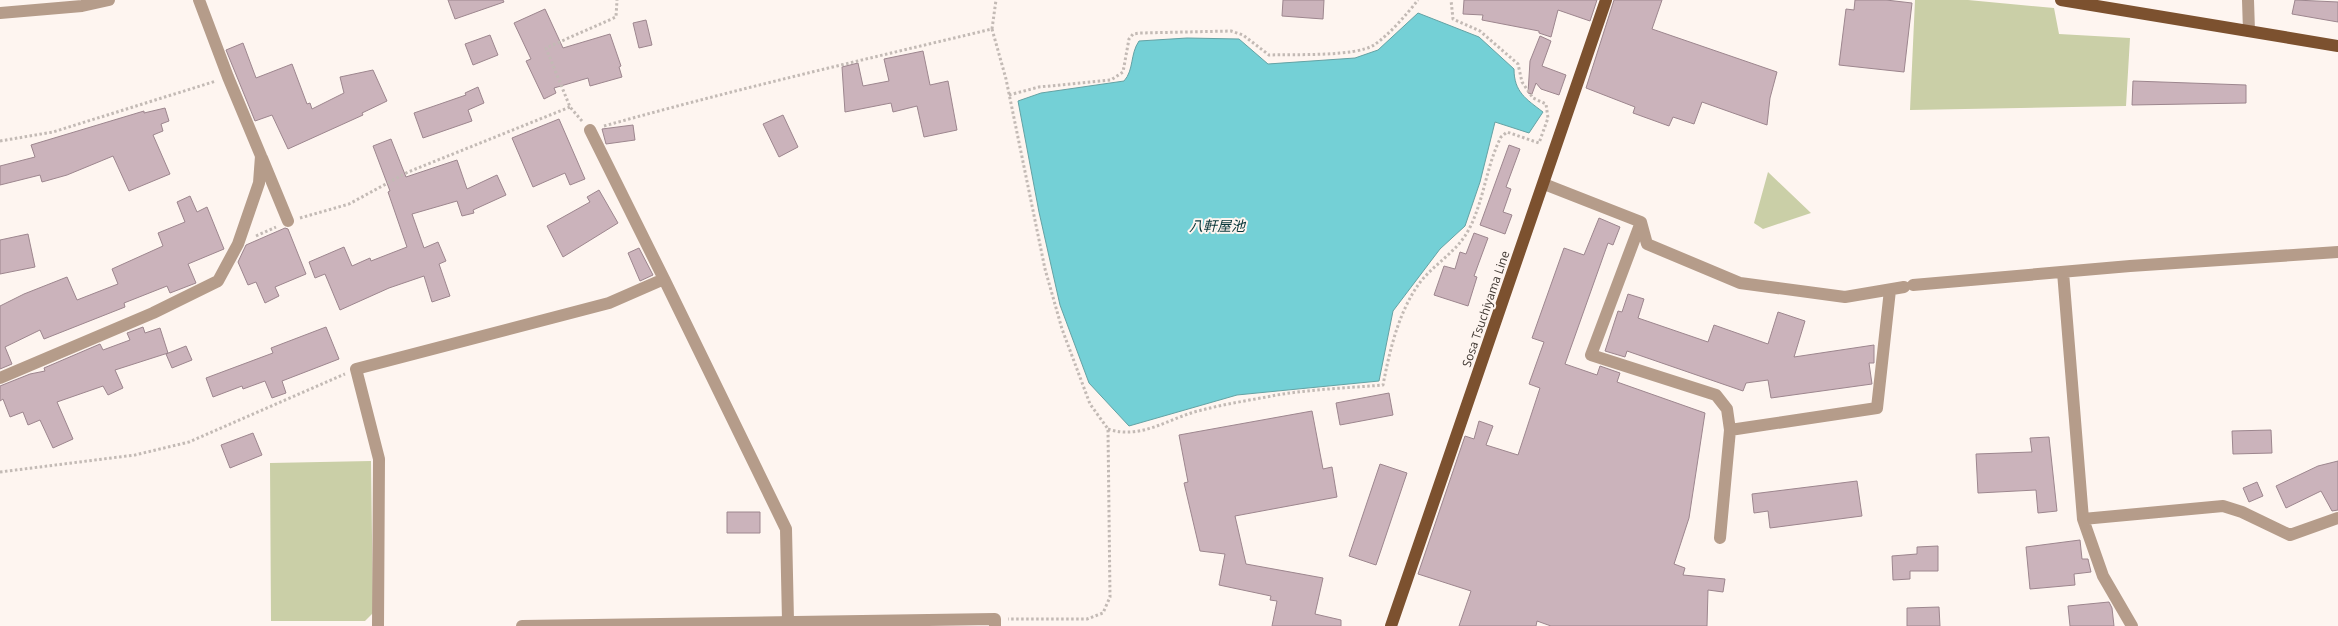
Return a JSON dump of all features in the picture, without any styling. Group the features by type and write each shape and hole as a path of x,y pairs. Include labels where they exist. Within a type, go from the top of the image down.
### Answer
{"main road":[{"name":"Sosa Tsuchiyama Line","path":"1391,626 1606,0"},
{"path":"2061,0 2338,46"}],"street":[{"path":"0,13 82,6 109,0"},
{"path":"199,0 228,77 288,221"},
{"path":"2248,0 2249,31"},
{"path":"590,130 786,529 788,622"},
{"path":"0,378 153,313 218,281 238,244 259,182 261,156"},
{"path":"1544,184 1641,222"},
{"path":"1641,222 1647,244 1740,283 1845,297 1909,286 2063,272 2338,252"},
{"path":"1641,222 1591,356 1716,395 1727,409 1730,430 1720,538"},
{"path":"2063,272 2083,519 2103,576 2132,626"},
{"path":"378,626 378,459 356,369 609,303 664,279"},
{"path":"1730,430 1876,408 1890,290"},
{"path":"2083,519 2223,506 2242,512 2290,535 2338,518"},
{"path":"522,626 788,622 995,622"}],"path":[{"path":"617,0 616,17 546,48 570,107 590,130 822,69 992,29"},
{"path":"995,622 1087,619 1103,613 1110,597 1108,429 1090,404 1062,329 1045,269 1009,95 992,29 996,0"},
{"path":"1009,95 1039,87 1111,80 1123,72 1130,39 1133,34 1140,33 1231,31 1243,35 1269,55 1356,51 1374,45 1418,0"},
{"path":"1108,429 1120,433 1135,433 1161,426 1197,411 1278,395 1383,385 1394,338 1411,297 1422,280 1450,254 1468,232 1500,136 1507,132 1539,143 1548,118 1546,104 1533,98 1522,82 1518,64 1480,31 1453,19 1451,0"},
{"path":"0,141 53,132 228,77"},
{"path":"238,244 288,221 309,217 349,204 408,172 570,107"},
{"path":"0,472 135,456 190,442 356,369"}],"green space":[{"path":"1915,0 1968,0 2054,8 2059,34 2130,38 2126,106 1910,110"},
{"path":"1768,172 1811,213 1763,229 1754,223"},
{"path":"371,461 373,613 365,621 271,621 270,463"}],"water":[{"name":"八軒屋池","path":"1418,13 1479,37 1514,69 1516,84 1522,94 1543,112 1529,133 1495,122 1480,182 1465,226 1440,249 1393,311 1379,381 1237,395 1129,426 1089,383 1060,305 1039,212 1018,101 1041,93 1124,81 1129,72 1134,51 1139,41 1187,38 1239,39 1268,64 1355,58 1378,50"}],"building":[{"path":"448,0 503,0 504,2 455,19"},
{"path":"1283,0 1324,0 1323,19 1282,16"},
{"path":"1464,0 1597,0 1590,21 1558,10 1551,37 1539,33 1539,31 1482,20 1483,15 1463,14"},
{"path":"1614,0 1662,0 1652,29 1777,72 1770,98 1767,125 1702,102 1694,124 1673,117 1669,126 1633,113 1635,107 1586,88"},
{"path":"1855,0 1886,0 1912,3 1904,72 1839,65 1846,9 1854,10"},
{"path":"2295,0 2338,2 2338,22 2292,14"},
{"path":"545,9 563,48 610,34 621,66 619,67 622,77 590,86 588,78 554,88 556,93 544,99 526,61 531,59 514,23"},
{"path":"646,20 652,45 639,48 633,23"},
{"path":"490,35 498,55 473,65 465,44"},
{"path":"1540,36 1551,41 1542,66 1566,75 1559,95 1541,89 1536,83 1532,94 1528,93 1530,61"},
{"path":"243,43 256,78 292,64 307,104 310,103 312,109 344,93 340,77 373,70 387,101 362,113 363,115 288,149 272,115 255,121 226,50"},
{"path":"923,51 930,85 948,81 957,130 924,137 917,106 893,112 891,103 845,112 842,67 858,63 863,86 889,81 884,59"},
{"path":"2133,81 2246,85 2246,103 2132,105"},
{"path":"478,87 484,103 468,110 472,121 423,138 414,113 466,95 465,93"},
{"path":"165,108 169,121 161,124 163,131 153,135 170,174 129,191 113,156 67,175 42,182 40,175 0,185 0,166 35,157 31,145 144,111 144,113"},
{"path":"783,115 798,147 779,157 763,124"},
{"path":"559,119 585,179 570,185 565,173 533,187 512,138"},
{"path":"633,125 635,140 606,144 602,129"},
{"path":"391,139 406,177 457,160 467,189 497,175 506,195 473,210 474,213 462,216 457,201 412,214 424,248 438,242 446,261 439,264 450,296 432,302 424,276 389,288 340,310 325,274 315,278 309,262 344,247 352,266 370,258 371,261 407,247 388,192 390,191 373,146"},
{"path":"1509,145 1520,149 1506,187 1511,189 1503,212 1512,215 1505,234 1480,225"},
{"path":"599,190 618,223 563,257 547,226 590,202 587,197"},
{"path":"190,196 197,212 207,207 224,249 188,264 196,283 170,293 167,286 124,303 125,307 44,339 40,330 5,347 12,364 0,369 0,306 67,277 77,300 118,284 112,269 163,246 158,233 185,222 177,202"},
{"path":"1599,218 1620,227 1613,245 1608,243 1565,364 1597,375 1600,366 1620,373 1617,382 1705,413 1689,518 1674,564 1685,568 1683,575 1725,579 1723,592 1708,590 1707,626 1551,626 1537,621 1536,626 1459,626 1471,591 1418,574 1465,436 1474,439 1479,421 1493,426 1486,445 1518,455 1540,388 1529,384 1544,342 1532,338 1564,248 1584,255"},
{"path":"285,228 288,229 306,274 275,287 279,296 265,303 256,282 248,285 238,262 246,245"},
{"path":"1474,233 1488,238 1474,276 1477,277 1468,306 1434,295 1444,266 1455,269 1460,252 1466,254"},
{"path":"28,234 35,267 0,274 0,240"},
{"path":"639,248 653,275 640,281 628,253"},
{"path":"1628,294 1644,299 1638,318 1708,342 1714,325 1768,344 1778,312 1805,321 1794,357 1874,345 1874,363 1869,363 1872,384 1771,398 1768,380 1746,383 1743,391 1627,351 1625,357 1605,351 1618,311 1622,312"},
{"path":"143,327 145,333 160,328 168,353 115,370 123,388 108,395 103,386 57,402 73,439 53,448 40,420 28,425 23,412 10,417 3,399 0,401 0,386 30,374 45,371 44,368 100,344 103,350 130,340 127,333"},
{"path":"326,327 339,359 282,381 286,393 272,398 265,381 243,389 242,386 213,397 206,378 273,353 271,348"},
{"path":"186,346 192,360 172,368 166,354"},
{"path":"1389,393 1393,415 1340,425 1336,403"},
{"path":"1312,411 1323,469 1332,467 1337,497 1235,516 1246,564 1323,578 1315,614 1341,620 1341,626 1272,626 1277,601 1270,600 1271,596 1219,585 1225,554 1200,551 1184,483 1188,482 1179,435"},
{"path":"2271,430 2272,453 2233,454 2232,431"},
{"path":"253,433 262,455 230,468 221,445"},
{"path":"2049,437 2057,511 2038,513 2036,490 1978,493 1976,454 2032,452 2030,438"},
{"path":"2338,461 2338,510 2332,511 2321,491 2286,508 2276,486 2318,466"},
{"path":"1380,464 1407,473 1376,565 1349,556"},
{"path":"1857,481 1862,516 1770,528 1768,511 1754,513 1752,494"},
{"path":"2257,482 2263,496 2249,502 2243,488"},
{"path":"727,512 760,512 760,533 727,533"},
{"path":"2080,540 2082,559 2088,559 2091,572 2074,574 2075,585 2030,589 2026,547"},
{"path":"1938,546 1938,571 1910,571 1910,579 1893,580 1892,556 1917,554 1917,547"},
{"path":"2109,602 2112,608 2114,626 2070,626 2068,606"},
{"path":"1939,607 1940,626 1907,626 1907,608"}]}
